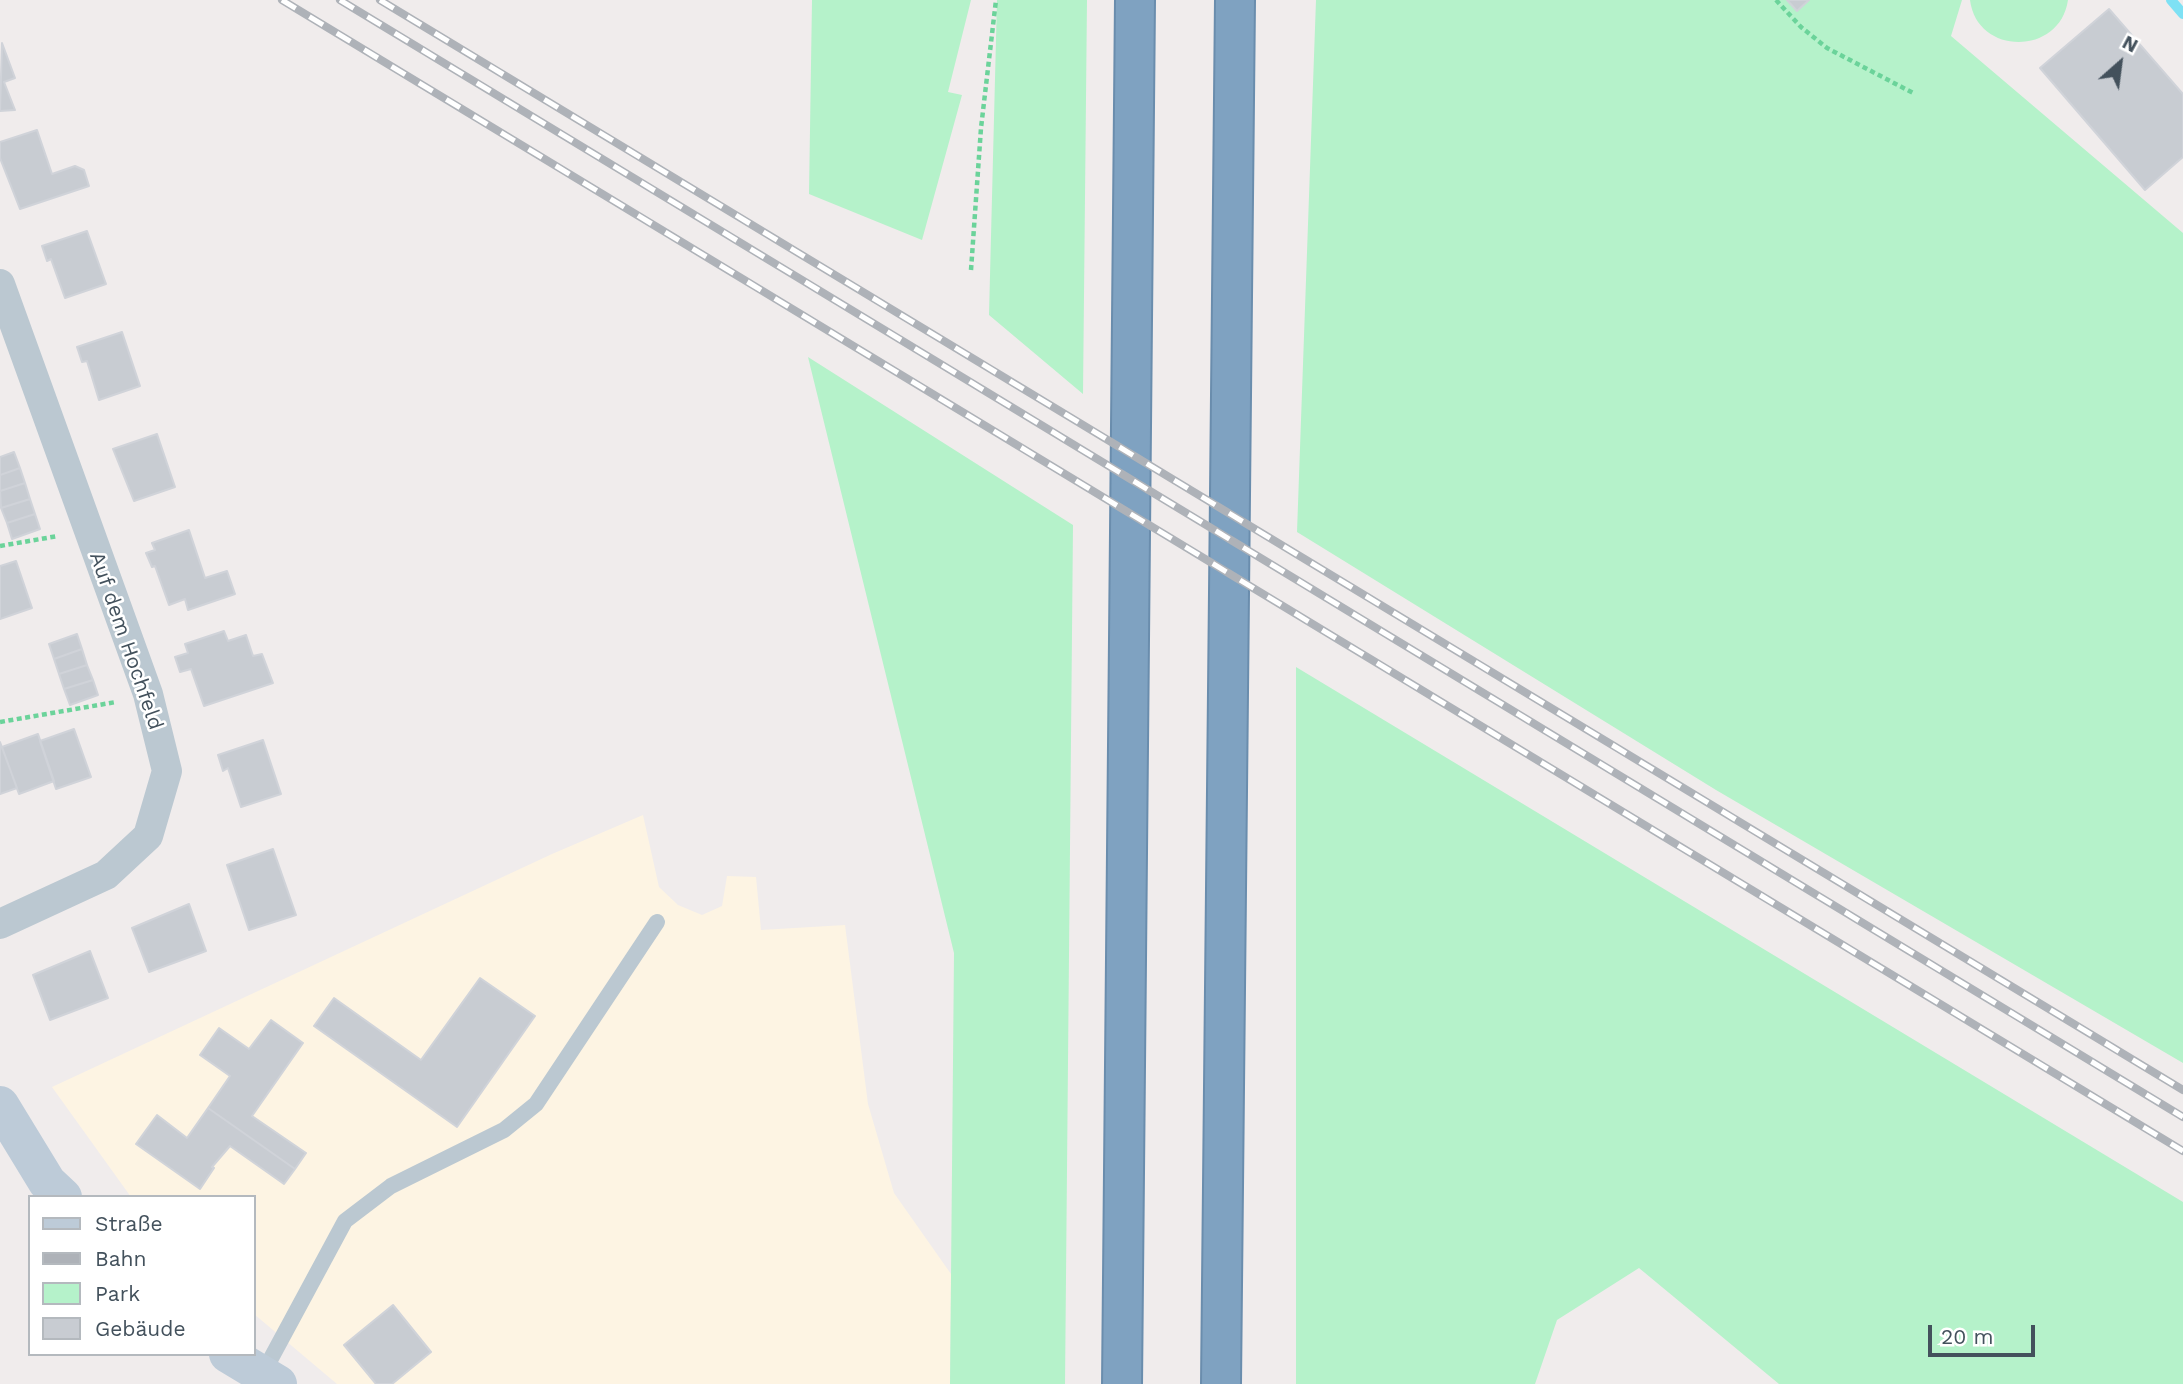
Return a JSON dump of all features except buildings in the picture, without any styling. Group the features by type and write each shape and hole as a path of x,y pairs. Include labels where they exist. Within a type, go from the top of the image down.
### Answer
{"highway":[{"path":"1122,1384 1135,0"},
{"path":"1221,1384 1235,0"}],"main road":[{"path":"0,1105 47,1182 61,1195"},
{"path":"231,1356 270,1379"}],"street":[{"name":"Auf dem Hochfeld","path":"0,284 148,694 167,771 148,836 106,875 0,924"}],"lane":[{"path":"270,1379 345,1221 391,1186 504,1130 536,1104 657,922"}],"path":[{"path":"971,271 981,128 996,0"},
{"path":"1776,0 1801,27 1827,48 1915,93"},
{"path":"0,546 53,538"},
{"path":"0,722 113,703"}],"shaded area":[{"path":"643,815 659,887 678,905 702,915 722,906 727,876 756,877 761,930 845,925 868,1104 894,1193 951,1274 950,1384 337,1384 256,1316 256,1195 130,1195 52,1087 552,854"}],"green space":[{"path":"812,0 971,0 948,92 962,95 922,240 809,194"},
{"path":"997,0 1087,0 1083,394 989,315"},
{"path":"1316,0 1962,0 1951,36 2183,233 2183,1063 1716,790 1297,532"},
{"path":"1970,0 2068,0 2062,18 2050,32 2019,42 2002,39 1987,32 1976,18"},
{"path":"808,357 1073,525 1065,1384 950,1384 954,953"},
{"path":"1296,667 2183,1202 2183,1384 1779,1384 1639,1268 1557,1320 1535,1384 1296,1384"}],"waterway":[{"path":"2171,0 2183,14"}],"railway":[{"path":"282,0 2183,1151"},
{"path":"340,0 2183,1117"},
{"path":"380,0 2183,1090"}]}
